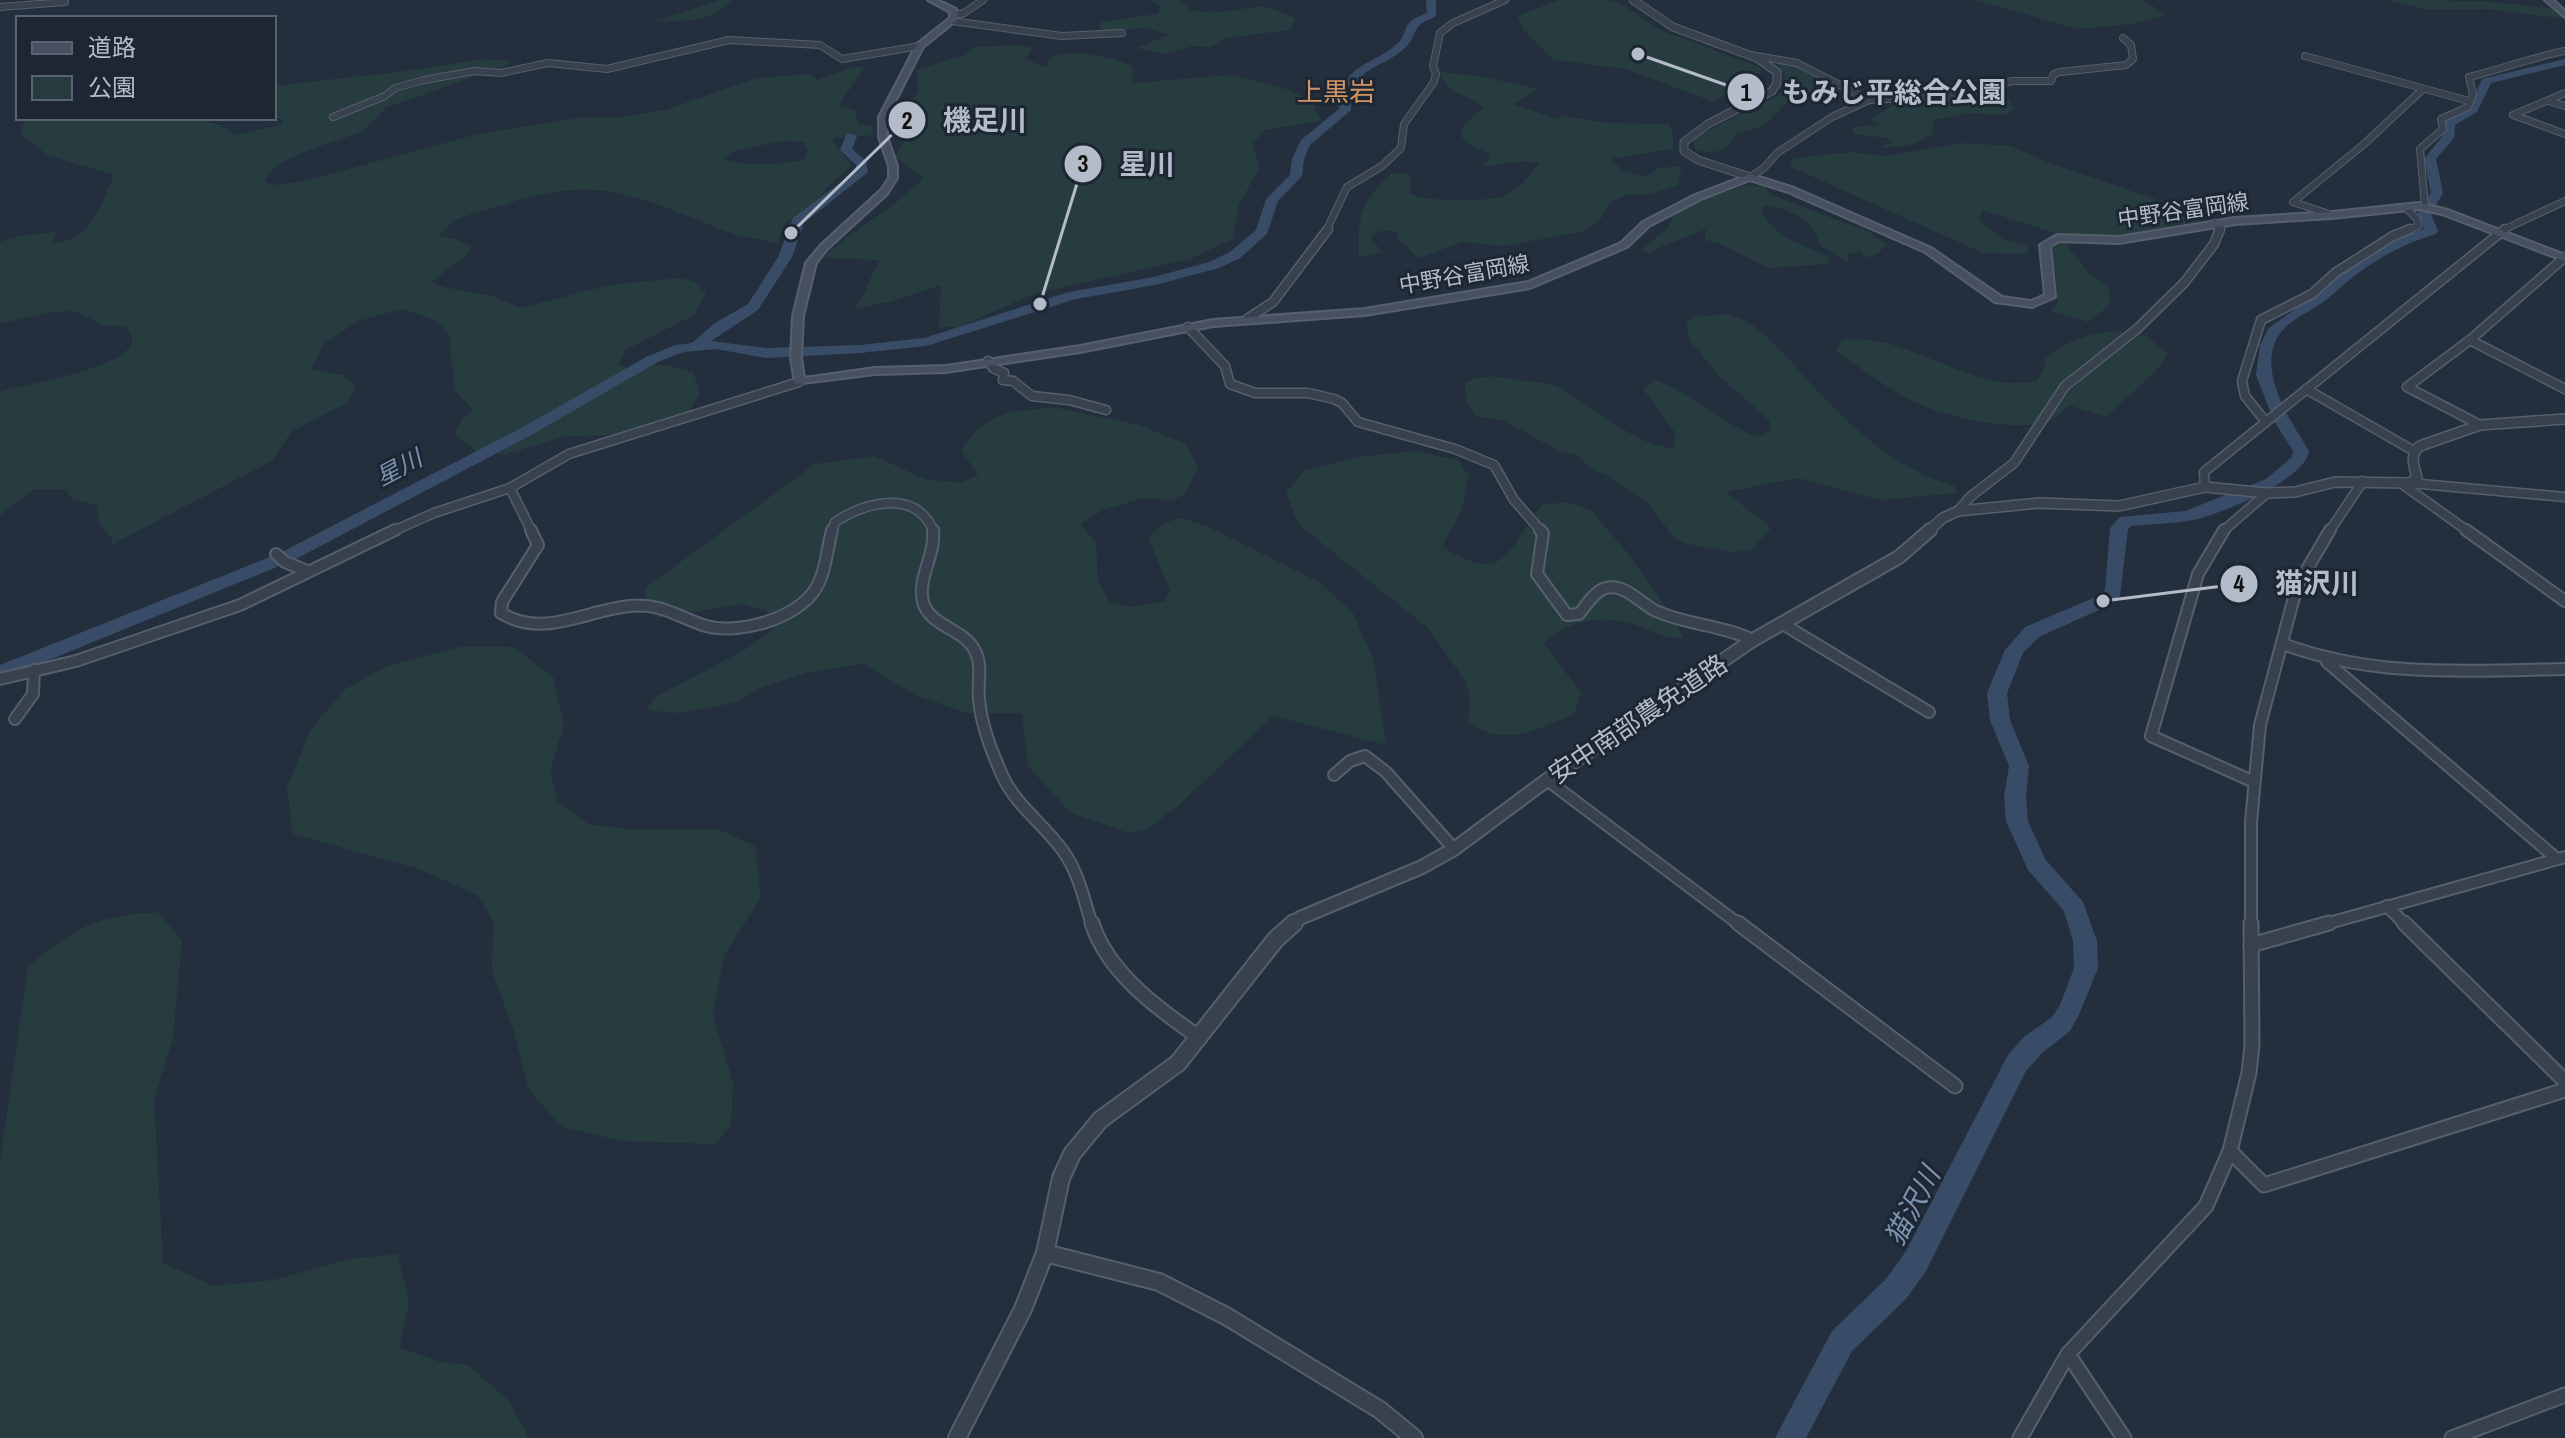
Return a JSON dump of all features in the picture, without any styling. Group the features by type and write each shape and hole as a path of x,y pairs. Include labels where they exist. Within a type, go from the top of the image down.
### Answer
{"main road":[{"path":"799,382 796,354 800,303 811,263 884,192 893,178 893,166 883,137 883,117 920,46 954,18 932,0"},
{"path":"2549,0 2565,15"},
{"name":"中野谷富岡線","path":"799,382 864,372 932,370 1067,351 1188,327 1247,319 1377,311 1530,285 1624,245 1646,224 1712,190 1750,177 1791,190 1901,237 1928,250 1986,293 2019,304 2032,304 2050,297 2047,242 2057,238 2139,238 2215,223 2429,207 2564,257"}],"street":[{"path":"954,18 983,0"},
{"path":"1247,319 1273,302 1293,279 1329,227 1347,187 1382,166 1401,148 1404,124 1434,82 1436,74 1433,66 1440,33 1453,23 1505,0"},
{"path":"1633,0 1686,34 1751,55 1777,72 1776,88 1696,132 1684,142 1683,148 1698,160 1750,177 1764,168 1777,153 1832,117 1869,100 1949,96 2012,81 2051,81 2054,74 2060,72 2117,68 2133,59 2131,45 2123,38"},
{"path":"0,7 65,2"},
{"path":"954,18 1062,36 1122,33"},
{"path":"333,117 385,96 395,88 461,73 501,73 548,63 607,69 729,40 820,45 842,59 920,46"},
{"path":"2429,207 2420,172 2420,149 2443,129 2441,119 2468,107 2473,94 2469,77 2565,51"},
{"path":"1751,55 1760,54 1808,68 1869,100"},
{"path":"2305,56 2469,101"},
{"path":"2332,215 2293,202 2363,145 2423,89"},
{"path":"2565,93 2513,115 2565,134"},
{"path":"2548,101 2565,106"},
{"path":"2205,487 2204,472 2499,232 2565,201"},
{"path":"2266,422 2245,396 2242,381 2256,328 2269,313 2289,307 2312,294 2335,273 2367,252 2393,236 2418,226 2417,219 2405,207"},
{"path":"1958,511 1974,492 2013,464 2064,387 2136,330 2209,253 2221,231 2215,223"},
{"path":"2480,425 2407,387 2470,340 2564,257"},
{"path":"1188,327 1225,366 1230,384 1238,388 1255,393 1308,393 1334,399 1342,403 1358,422 1455,449 1494,465 1514,500 1543,533 1537,574 1567,615 1579,614 1603,588 1611,588 1628,593 1664,614 1724,627 1753,640"},
{"path":"2470,340 2565,389"},
{"path":"988,361 993,368 1004,373 1003,380 1013,381 1032,396 1069,400 1106,410"},
{"path":"0,679 76,661 240,605 434,513 510,488 569,454 799,382"},
{"path":"2306,389 2414,451"},
{"path":"2414,451 2480,425 2565,419"},
{"path":"2406,484 2417,478 2412,460 2414,451"},
{"path":"2020,1438 2068,1354 2206,1206 2230,1151 2249,1073 2252,781 2260,725 2301,578 2363,481"},
{"name":"安中南部農免道路","path":"957,1438 1023,1309 1045,1253 1061,1178 1072,1154 1100,1120 1178,1063 1276,939 1300,918 1422,867 1454,849 1547,780 1753,640 1899,557 1943,518 1958,511 2039,503 2119,506 2205,487 2267,493 2295,492 2335,482 2406,484"},
{"path":"2406,484 2565,497"},
{"path":"2406,484 2565,601"},
{"path":"510,488 538,545 502,602 501,613 509,620 530,627 641,606 674,611 708,628 756,623 802,604 814,591 822,573 835,522 846,513 872,503 889,501 917,511 933,529 934,542 922,590 923,603 927,611 966,639 975,650 979,662 979,701 985,731 1010,791 1028,814 1048,831 1071,864 1089,918 1105,953 1153,1006 1200,1038"},
{"path":"2252,781 2151,736 2201,565 2223,527 2238,512 2267,493"},
{"path":"276,554 285,562 307,571"},
{"path":"1781,623 1929,712"},
{"path":"2283,644 2327,662 2366,669 2421,673 2565,669"},
{"path":"2327,662 2561,858"},
{"path":"15,719 33,694 34,670"},
{"path":"1334,775 1350,761 1365,756 1386,772 1454,849"},
{"path":"1547,780 1955,1086"},
{"path":"2251,945 2561,858"},
{"path":"2387,906 2565,1081"},
{"path":"2230,1151 2264,1185 2565,1090"},
{"path":"1045,1253 1159,1282 1226,1316 1380,1410 1414,1438"},
{"path":"2068,1354 2124,1438"},
{"path":"2452,1438 2565,1395"}],"green space":[{"path":"719,0 732,0 706,17 652,22"},
{"path":"1149,0 1181,0 1190,10 1210,13 1266,7 1296,19 1290,30 1225,38 1211,47 1193,46 1165,54 1136,48 1168,35 1146,28 1100,31 1101,22 1157,14 1162,6"},
{"path":"1558,0 1609,0 1621,3 1658,29 1761,68 1757,82 1712,101 1625,69 1554,60 1522,28 1518,16"},
{"path":"1975,0 2143,0 2167,15 2132,24 2078,29"},
{"path":"2388,0 2524,5 2565,12 2565,19 2488,9 2429,10"},
{"path":"1021,45 1032,48 1025,59 1047,68 1049,58 1068,53 1090,54 1132,66 1133,83 1231,75 1290,90 1313,103 1321,121 1265,130 1253,144 1259,169 1239,204 1233,239 1190,259 1036,293 959,327 939,327 941,285 889,302 853,309 880,260 824,258 900,200 923,178 894,156 904,143 893,130 919,89 916,70 965,55 973,47"},
{"path":"1766,58 1793,64 1840,83 1789,100 1764,126 1737,133 1720,150 1709,152 1695,149 1693,138 1777,96 1789,85 1779,65"},
{"path":"483,59 511,61 508,65 385,108 357,133 278,165 265,182 276,185 300,182 478,134 579,118 624,117 665,110 757,78 810,74 817,80 852,67 865,67 838,106 855,110 858,124 871,125 874,135 834,138 832,141 852,166 826,188 814,208 785,223 777,243 729,232 633,197 595,190 554,192 512,202 462,218 449,225 439,236 456,239 472,247 467,255 432,281 443,287 492,296 520,308 610,285 680,278 695,282 706,293 694,315 625,350 619,364 627,368 666,365 693,372 700,393 686,416 657,429 612,435 566,436 504,455 475,451 454,433 463,417 474,410 455,391 449,333 434,320 402,309 358,321 324,344 311,369 343,375 356,386 348,402 291,432 272,461 111,545 113,540 100,524 96,505 73,499 65,490 34,489 0,515 0,392 98,366 117,358 129,348 132,337 126,326 105,326 75,311 50,312 0,324 0,242 19,236 55,232 53,243 76,236 92,220 114,175 47,155 20,133 25,120 203,120 235,135 281,125 283,121 276,116 276,86","holes":["781,141 804,142 808,150 803,160 783,163 744,163 724,159 732,152"]},
{"path":"1440,72 1480,76 1539,89 1513,104 1556,119 1562,116 1610,123 1669,124 1673,149 1611,159 1623,171 1646,177 1659,168 1682,166 1677,186 1651,194 1626,195 1611,202 1598,223 1581,232 1503,246 1463,242 1418,258 1397,238 1396,231 1379,231 1370,239 1383,252 1359,257 1363,210 1373,192 1392,173 1409,174 1412,182 1409,193 1417,196 1474,200 1508,194 1540,163 1523,161 1481,167 1491,157 1465,141 1460,132 1464,124 1484,108 1448,87"},
{"path":"1956,96 1984,103 2008,96 2014,109 2004,115 1968,113 1933,120 1932,134 1902,146 1881,147 1894,142 1888,138 1853,134 1853,127 1881,125 1871,120 1893,105 1886,101"},
{"path":"1964,143 2011,146 2052,164 2205,216 2206,220 2113,237 2052,232 1982,210 1979,220 2003,239 2027,245 2028,254 1983,253 1789,166 1794,158 1852,152 1886,156"},
{"path":"1748,185 1764,186 1771,195 1870,232 1886,245 1867,258 1860,251 1848,254 1849,263 1819,244 1812,228 1798,216 1763,205 1762,213 1769,223 1791,240 1828,257 1829,264 1769,268 1721,244 1705,240 1706,229 1649,254 1641,250 1668,228 1675,212 1707,197"},
{"path":"2074,240 2078,242 2066,245 2090,274 2108,286 2111,304 2088,322 2050,311 2058,303 2051,246"},
{"path":"1729,314 1764,334 1843,416 1877,446 1914,470 1955,486 1958,493 1880,500 1798,478 1726,492 1771,528 1751,550 1734,552 1688,544 1674,538 1649,504 1605,474 1596,472 1575,454 1563,453 1502,420 1477,417 1466,402 1465,383 1478,378 1498,377 1546,383 1570,394 1641,439 1673,449 1676,434 1643,389 1655,380 1667,384 1741,429 1761,436 1771,429 1769,420 1720,377 1691,342 1686,324 1694,317"},
{"path":"2120,331 2145,336 2168,353 2157,370 2106,417 2068,405 2051,420 2028,425 1970,420 1932,409 1901,395 1835,350 1843,340 1868,340 1916,353 1964,372 2012,383 2037,381 2046,358 2071,342 2090,335"},
{"path":"1053,407 1139,425 1186,444 1198,467 1186,493 1173,500 1143,498 1103,510 1081,524 1096,543 1098,582 1110,602 1133,607 1165,601 1170,590 1148,538 1164,523 1181,518 1207,526 1319,582 1353,613 1373,658 1386,745 1273,716 1177,807 1146,829 1128,833 1071,813 1028,766 1022,713 967,713 915,695 864,664 809,672 765,686 734,703 677,713 646,710 654,698 746,649 773,629 766,611 743,604 657,618 647,609 645,588 815,464 874,456 925,479 961,483 978,475 961,450 981,428 1001,416"},
{"path":"1413,451 1458,460 1469,476 1461,512 1442,546 1480,564 1493,563 1512,548 1542,505 1566,502 1591,510 1626,551 1674,618 1683,637 1665,637 1636,625 1611,620 1576,624 1544,643 1581,693 1574,715 1520,734 1508,735 1482,730 1468,722 1470,698 1466,682 1428,628 1298,524 1286,492 1305,470 1359,457"},
{"path":"464,646 514,647 553,677 564,725 550,771 557,802 588,824 635,830 718,829 755,846 761,898 724,955 713,1016 733,1082 731,1126 714,1144 622,1141 562,1127 529,1090 513,1029 492,971 493,921 477,895 419,869 293,834 287,787 311,729 344,690 387,666"},
{"path":"157,912 182,940 173,1039 154,1098 163,1263 213,1286 273,1280 351,1259 398,1254 409,1303 399,1347 440,1362 468,1365 509,1401 529,1438 0,1438 0,1162 28,967 87,926 117,917"}],"waterway":[{"name":"星川","path":"0,673 288,556 527,431 653,359 681,348 716,345 766,353 860,349 926,342 1074,295 1155,281 1214,265 1235,255 1262,231 1273,199 1296,176 1298,159 1305,143 1345,110 1347,91 1361,69 1402,46 1414,24 1432,14 1431,0"},
{"name":"猫沢川","path":"1790,1438 1842,1341 1896,1289 1916,1261 2017,1063 2033,1045 2061,1024 2070,1010 2086,968 2085,941 2075,908 2036,864 2017,821 2015,797 2019,766 2000,720 1997,693 2015,650 2032,632 2103,601 2114,592 2119,528 2126,521 2188,516 2272,483 2300,459 2301,451 2282,421 2264,375 2267,345 2276,328 2324,295 2344,274 2402,240 2431,231 2424,214 2437,193 2430,159 2448,138 2449,123 2473,110 2486,81 2565,62"},
{"path":"698,344 720,326 753,307 785,257 798,221 862,172 862,164 846,150 851,136"}],"place":[{"name":"もみじ平総合公園","path":"1638,54"},
{"name":"機足川","path":"791,233"},
{"name":"星川","path":"1040,304"},
{"name":"猫沢川","path":"2103,601"}],"district":[{"name":"上黒岩","path":"1336,92"}]}
